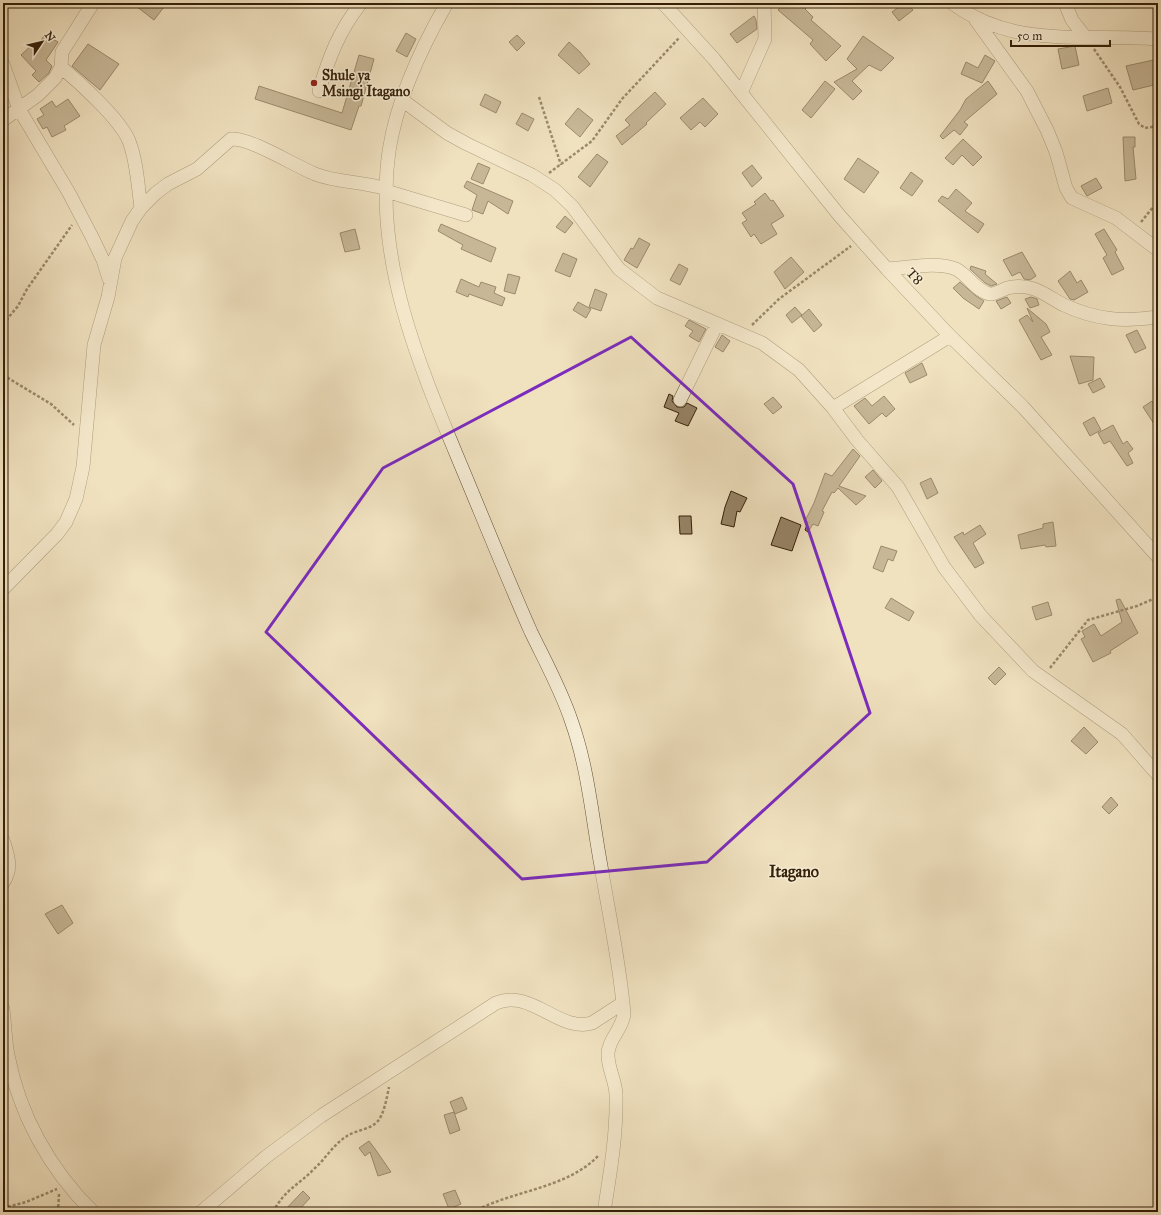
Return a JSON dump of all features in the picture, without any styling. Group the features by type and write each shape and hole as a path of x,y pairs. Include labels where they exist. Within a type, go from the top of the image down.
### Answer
{"street":[{"path":"3,120 48,86 61,67 62,52 93,3"},
{"path":"319,91 335,43 342,29 361,3"},
{"path":"447,3 423,49 402,100 395,122 389,153 386,190 389,232 394,270 414,345 448,437 496,551 570,718 579,745 587,778 623,1003 623,1023 609,1046 608,1055 615,1083 616,1109 611,1163 604,1212"},
{"name":"T8","path":"663,3 688,29 887,269 950,336 1023,407 1158,557"},
{"path":"741,93 765,39 764,3"},
{"path":"952,3 975,19 1023,34 1086,38 1158,39"},
{"path":"1065,3 1072,20 1086,38"},
{"path":"975,19 1027,91 1052,141 1066,188 1072,198 1116,218 1158,250"},
{"path":"3,64 19,109 79,213 103,260 110,285"},
{"path":"61,67 93,96 128,138 133,155 141,208"},
{"path":"402,100 430,121 467,144 515,166 555,190 572,206 610,258 633,281 672,305 743,333 780,355 799,370 833,408 857,440 898,487 934,550 969,601 1022,661 1042,678 1122,734 1158,775"},
{"path":"3,589 66,522 76,499 83,467 94,345 110,285 113,265 132,221 141,208 168,184 197,169 231,139 236,139 247,141 291,164 326,178 362,182 466,215"},
{"path":"887,269 945,266 962,273 984,292 991,294 1009,288 1023,287 1034,289 1081,313 1116,320 1158,317"},
{"path":"680,400 717,324"},
{"path":"833,408 950,336"},
{"path":"3,840 10,864 9,874 3,883"},
{"path":"201,1212 296,1134 392,1070 504,1000 520,1000 567,1021 586,1025 592,1023 623,1003"},
{"path":"3,1009 8,1057 23,1108 47,1154 68,1183 93,1212"}],"path":[{"path":"539,180 592,141 626,94 688,29"},
{"path":"1086,38 1120,87 1139,124 1145,128 1158,126"},
{"path":"539,98 561,165"},
{"path":"1134,231 1158,201"},
{"path":"3,324 18,306 27,289 73,224 79,213"},
{"path":"743,333 779,299 861,239"},
{"path":"3,375 51,404 85,436"},
{"path":"1042,678 1088,620 1137,606 1158,597"},
{"path":"273,1212 287,1191 310,1173 341,1141 352,1133 367,1128 377,1122 382,1116 392,1070"},
{"path":"473,1212 504,1198 543,1187 570,1175 594,1161 601,1154"},
{"path":"3,1208 46,1195 68,1183"}],"highlighted area":[{"path":"631,337 793,484 870,713 707,862 522,879 266,632 383,468"}],"building":[{"path":"132,3 167,3 154,20"},
{"path":"784,3 811,3 805,9 813,17 811,20 841,46 826,61 810,44 813,40 778,10"},
{"path":"904,3 907,3 913,10 899,21 892,12"},
{"path":"754,16 757,29 737,43 730,34"},
{"path":"406,33 416,39 407,57 396,51"},
{"path":"45,34 58,42 46,60 52,66 49,73 39,82 32,75 36,71 21,55 34,43 37,47"},
{"path":"517,35 525,43 517,51 509,42"},
{"path":"863,36 894,58 881,71 869,65 852,81 862,91 853,100 834,82 857,69 847,59"},
{"path":"569,42 590,64 579,74 558,55"},
{"path":"88,44 119,64 100,90 72,66"},
{"path":"1075,46 1079,65 1062,69 1058,49"},
{"path":"359,55 374,59 361,106 359,106 351,130 255,99 259,86 342,113"},
{"path":"985,55 995,61 982,83 961,74 966,62 978,68"},
{"path":"1158,59 1158,84 1133,90 1126,66"},
{"path":"825,81 835,89 811,118 802,110"},
{"path":"988,81 997,94 964,122 968,125 960,135 954,130 943,139 940,136 960,110 966,99"},
{"path":"1108,88 1112,103 1087,111 1083,96"},
{"path":"655,92 666,104 646,123 647,124 622,145 616,136 630,125 625,120"},
{"path":"485,94 501,102 496,113 480,105"},
{"path":"703,98 718,114 705,127 700,122 691,130 680,118"},
{"path":"68,99 80,116 64,126 66,130 52,137 47,127 43,129 37,119 44,115 40,109 52,101 56,107"},
{"path":"578,108 593,120 580,137 565,124"},
{"path":"522,113 534,119 528,131 516,124"},
{"path":"1123,137 1135,137 1135,147 1133,147 1136,179 1125,181"},
{"path":"963,139 982,157 973,166 962,155 953,165 945,158"},
{"path":"597,154 608,162 590,187 578,177"},
{"path":"858,158 879,172 864,193 844,179"},
{"path":"478,163 490,168 483,184 471,179"},
{"path":"752,165 762,178 752,187 742,173"},
{"path":"911,172 923,181 912,196 900,188"},
{"path":"1096,178 1102,188 1087,196 1081,186"},
{"path":"467,181 513,201 508,214 488,201 483,214 472,210 477,195 464,187"},
{"path":"956,189 972,203 965,211 984,224 978,233 938,201 942,196 948,199"},
{"path":"765,193 771,201 773,200 784,216 771,224 777,234 761,244 754,234 751,237 742,223 747,220 742,213 756,204 754,202"},
{"path":"565,216 573,223 565,233 556,227"},
{"path":"441,224 496,248 491,262 461,249 463,245 438,231"},
{"path":"355,229 360,249 345,252 340,233"},
{"path":"1104,229 1117,250 1115,252 1124,269 1112,275 1103,258 1107,255 1095,234"},
{"path":"639,238 650,244 637,268 624,260 631,248 633,249"},
{"path":"1022,252 1036,276 1030,280 1024,279 1020,272 1012,276 1003,260"},
{"path":"563,253 577,259 570,277 555,271"},
{"path":"791,257 804,272 785,289 774,272"},
{"path":"679,264 688,269 680,285 670,280"},
{"path":"971,266 986,271 985,274 997,284 991,286 985,283 970,269"},
{"path":"1070,271 1077,283 1081,280 1088,292 1074,300 1070,299 1058,281"},
{"path":"508,274 520,277 515,294 504,291"},
{"path":"461,279 479,287 481,282 496,287 494,293 505,298 502,306 469,294 468,297 456,292"},
{"path":"960,282 984,301 979,309 963,298 953,288"},
{"path":"595,289 607,294 601,311 589,307"},
{"path":"1007,297 1011,303 1001,309 996,301"},
{"path":"1031,297 1037,299 1039,305 1030,308 1025,299"},
{"path":"578,302 591,309 586,318 573,310"},
{"path":"795,307 802,315 792,323 786,315"},
{"path":"1027,308 1046,324 1050,332 1041,337 1052,355 1041,360 1019,320 1027,315 1033,322"},
{"path":"809,309 822,325 814,332 801,316"},
{"path":"689,320 706,329 699,342 689,336 693,331 685,326"},
{"path":"1137,330 1146,348 1135,353 1126,335"},
{"path":"722,335 730,341 723,352 715,347"},
{"path":"1070,356 1094,357 1093,380 1079,384"},
{"path":"922,363 927,375 910,383 905,373"},
{"path":"1100,378 1105,387 1093,393 1088,384"},
{"path":"669,394 673,396 672,401 677,407 684,407 687,403 697,408 688,426 675,421 679,413 664,407"},
{"path":"884,396 895,409 886,417 882,413 869,424 854,406 865,398 872,406"},
{"path":"773,397 782,407 773,414 764,404"},
{"path":"1152,401 1158,411 1158,430 1143,407"},
{"path":"1094,417 1101,430 1090,436 1083,423"},
{"path":"1113,425 1123,444 1127,441 1133,449 1128,453 1133,463 1127,466 1110,441 1104,444 1098,433"},
{"path":"853,449 860,456 839,486 866,496 856,505 838,488 834,493 832,492 822,511 824,512 818,526 813,524 808,532 805,530 808,522 805,521 814,503 825,473 832,476"},
{"path":"873,470 882,481 875,488 865,477"},
{"path":"931,478 938,493 927,499 920,483"},
{"path":"731,491 747,498 740,512 737,511 734,527 721,524"},
{"path":"679,516 691,516 692,534 680,534"},
{"path":"781,517 801,525 792,551 771,545"},
{"path":"1053,522 1056,546 1046,547 1045,545 1021,549 1018,535 1043,528 1043,524"},
{"path":"980,525 986,534 973,543 984,563 975,568 954,537 963,532 964,535"},
{"path":"881,546 897,551 893,561 888,559 883,572 873,568"},
{"path":"891,598 914,612 909,621 885,608"},
{"path":"1120,599 1138,633 1110,651 1111,653 1093,662 1081,639 1085,637 1082,631 1094,624 1101,636 1122,622 1116,600"},
{"path":"1048,602 1052,615 1036,620 1032,607"},
{"path":"999,667 1006,674 995,685 988,678"},
{"path":"1084,727 1098,742 1086,754 1071,741"},
{"path":"1111,797 1118,805 1109,814 1102,807"},
{"path":"62,905 73,923 58,934 45,914"},
{"path":"462,1097 467,1109 455,1114 450,1102"},
{"path":"454,1112 460,1130 450,1134 444,1115"},
{"path":"369,1141 391,1172 378,1176 370,1152 365,1156 359,1148"},
{"path":"455,1190 461,1204 449,1209 443,1194"},
{"path":"303,1191 310,1198 297,1212 283,1212"}],"place":[{"name":"Shule ya Msingi Itagano","path":"314,83"}],"district":[{"name":"Itagano","path":"794,871"}]}
